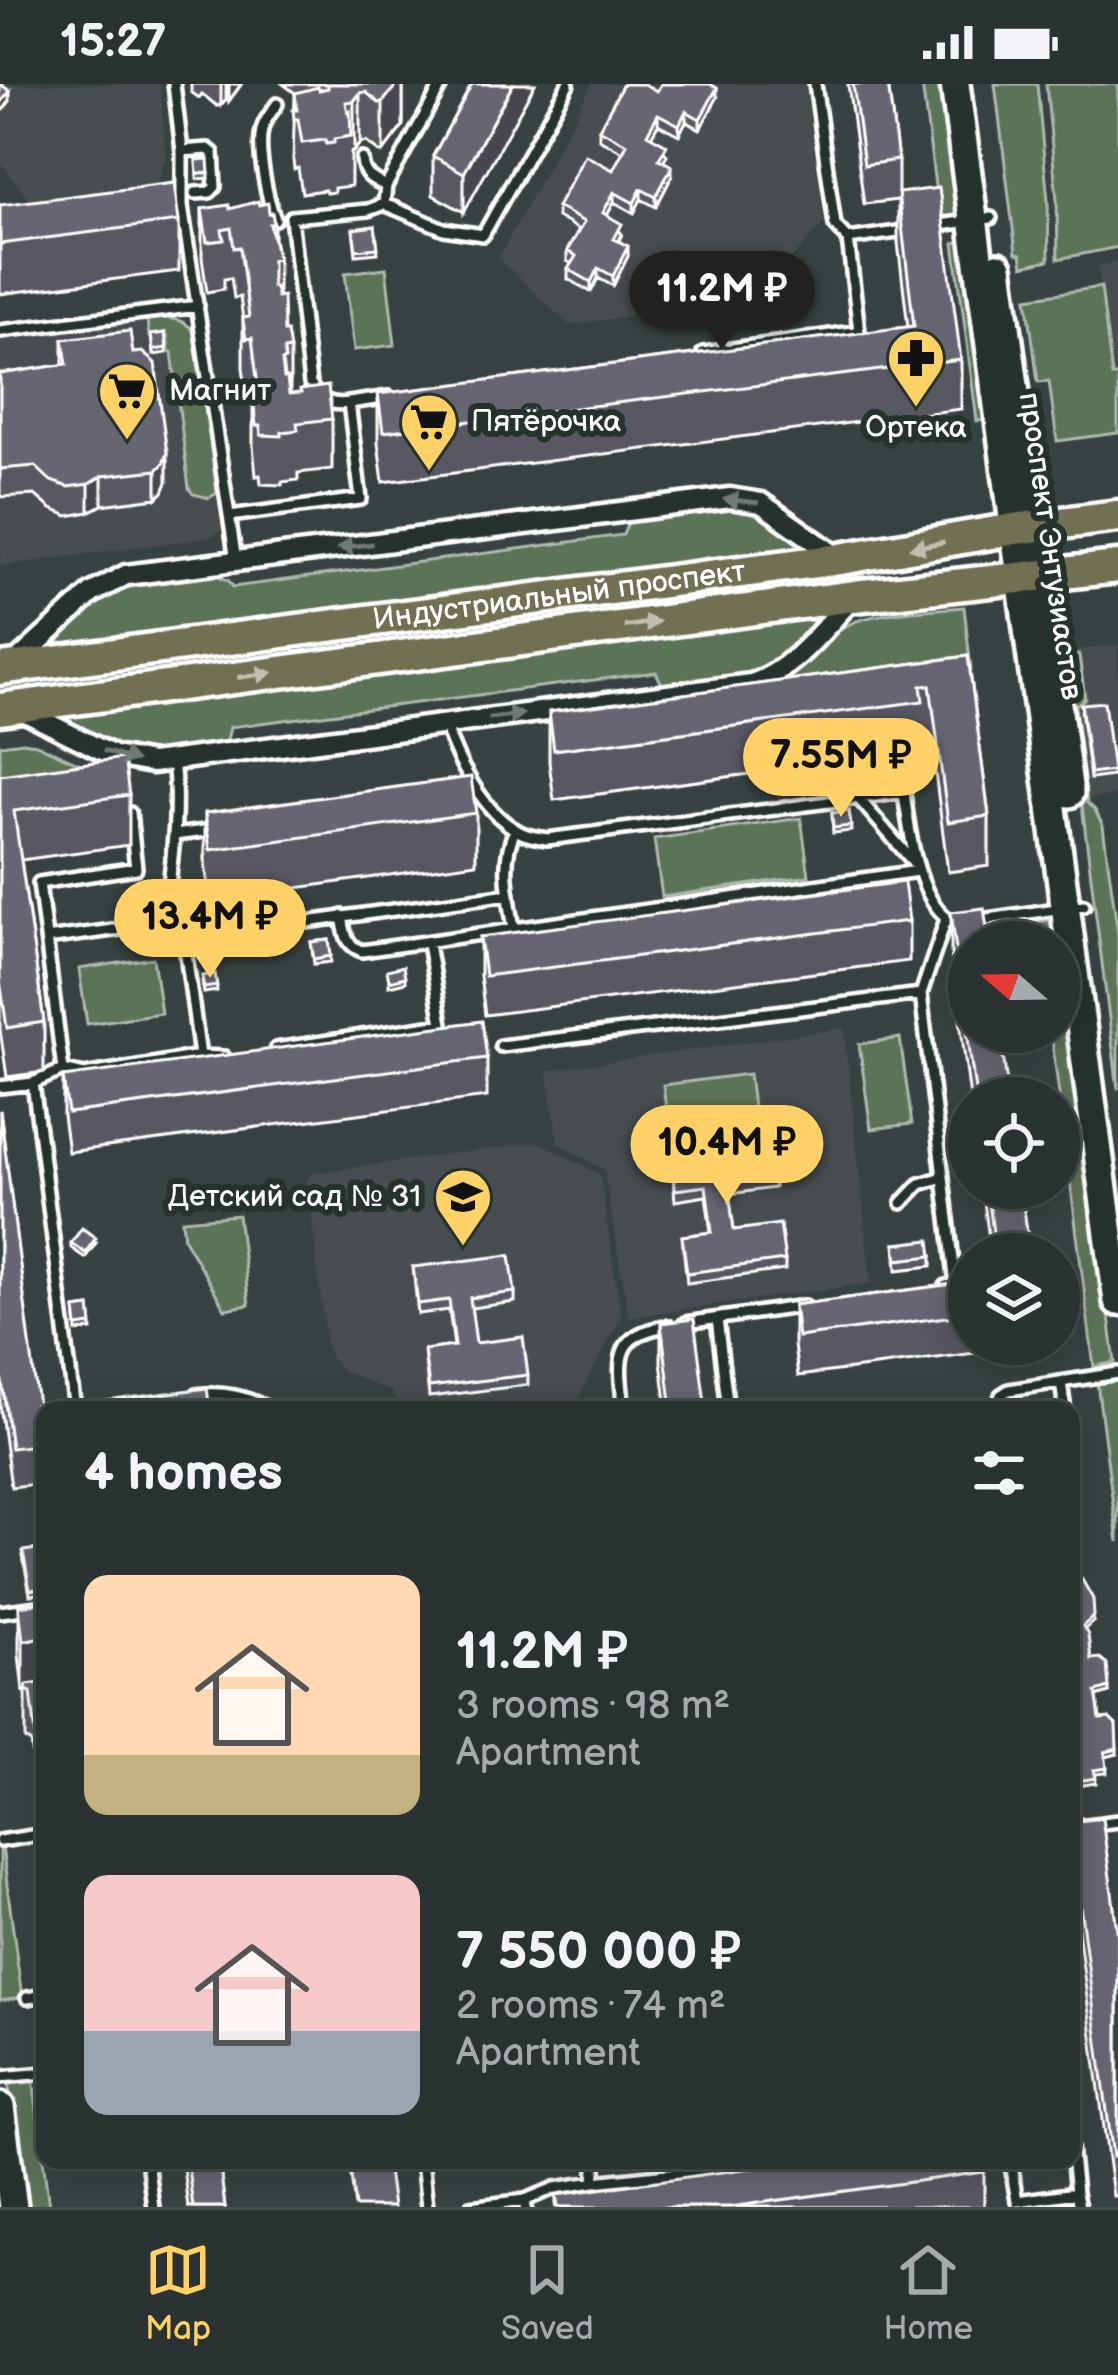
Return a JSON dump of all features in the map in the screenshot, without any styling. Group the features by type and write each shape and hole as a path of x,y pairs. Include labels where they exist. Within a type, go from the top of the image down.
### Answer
{"main road":[{"name":"Индустриальный проспект","path":"5,668 840,560 1118,516"},
{"name":"Индустриальный проспект","path":"7,708 854,596 1118,567"}],"street":[{"name":"проспект Энтузиастов","path":"955,84 982,220 1075,906 1103,1120 1118,1301"},
{"name":"проспект Энтузиастов","path":"974,84 982,220"},
{"path":"5,668 92,593 126,575 730,498 761,502 840,560"},
{"path":"7,708 114,756 152,763 751,684 770,678 854,596"},
{"name":"проспект Энтузиастов","path":"1103,1120 1118,1165"},
{"path":"1,2122 13,2207"}],"lane":[{"path":"174,84 182,206 236,561"},
{"path":"253,221 368,210 384,204 444,229 483,236 568,84"},
{"path":"697,354 859,331 848,239 835,225 815,84"},
{"path":"384,204 386,187 440,85"},
{"path":"275,219 268,203 260,137 262,124 277,104"},
{"path":"182,151 208,149 212,153 214,187 195,193"},
{"path":"362,159 367,176 386,187"},
{"path":"160,209 182,206"},
{"path":"291,217 310,384 327,403 395,397"},
{"path":"848,239 982,220"},
{"path":"186,227 208,225"},
{"path":"0,332 197,306"},
{"path":"230,516 361,500 349,403"},
{"path":"444,724 480,794 499,816 515,830 547,839 904,792"},
{"path":"898,754 916,867"},
{"path":"164,923 174,835 173,760"},
{"path":"459,797 480,794"},
{"path":"859,798 916,867 946,920 958,923 1075,906"},
{"path":"63,1070 39,883 136,868 130,813"},
{"path":"174,835 229,828"},
{"path":"514,929 506,865 515,830"},
{"path":"342,916 346,939 362,951 916,867"},
{"path":"184,939 509,894"},
{"path":"934,1288 956,1285 921,994 946,920"},
{"path":"46,939 164,923 184,939 200,1056"},
{"path":"259,1051 442,1024 428,944"},
{"path":"501,1046 921,994"},
{"path":"0,1087 33,1083 63,1070 85,1075 240,1054"},
{"path":"33,1083 74,1401"},
{"path":"902,1202 920,1184 943,1177"},
{"path":"623,1401 623,1354 630,1338 644,1329 809,1305"},
{"path":"717,1318 727,1401"},
{"path":"1000,1401 1009,1390 1118,1372"},
{"path":"1061,1382 1064,1401"},
{"path":"182,1397 215,1393 240,1401"},
{"path":"0,1612 36,1607"},
{"path":"1080,1826 1118,1821"},
{"path":"0,1841 36,1835"},
{"path":"27,1998 36,1996"},
{"path":"0,2077 36,2074"},
{"path":"148,2169 153,2207"},
{"path":"423,2169 427,2207"},
{"path":"595,2182 596,2169"},
{"path":"667,2169 667,2174"},
{"path":"470,2207 526,2204 555,2188 713,2169"},
{"path":"1011,2169 1017,2204 1076,2193"},
{"path":"1073,2169 1079,2207"}],"shaded area":[{"path":"0,84 160,84 166,157 151,201 41,214 0,163"},
{"path":"592,84 805,84 824,223 758,297 569,325 498,258"},
{"path":"1118,262 1118,376 1112,377 1098,265"},
{"path":"162,318 189,324 196,335 221,530 212,537 0,566 0,339"},
{"path":"1118,645 1118,795 1087,799 1069,651"},
{"path":"844,1028 871,1283 629,1317 604,1170 558,1143 547,1071"},
{"name":"Детский сад № 31","path":"540,1142 600,1175 621,1317 577,1401 396,1401 391,1392 344,1371 327,1347 307,1180 313,1173"}],"green space":[{"path":"922,84 945,84 962,214 939,217"},
{"path":"995,84 1037,84 1049,260 1023,266 1021,254 1016,253"},
{"path":"1046,84 1118,84 1118,247 1058,259"},
{"path":"965,241 989,420 977,421 954,243"},
{"path":"386,268 395,345 354,350 345,273"},
{"path":"1101,287 1112,376 1118,376 1118,433 1057,441 1049,381 1038,382 1027,298"},
{"path":"147,320 182,322 196,335 217,493 209,498 189,488 167,335 149,337"},
{"path":"730,506 756,509 799,544 793,549 53,643 99,600 127,584 214,574 233,587 623,535 635,518"},
{"path":"964,607 971,669 779,693 778,688 812,653 850,624 889,614"},
{"path":"806,617 813,625 780,658 748,674 714,681 669,687 656,672 230,727 227,741 221,744 159,751 106,743 66,721 67,715"},
{"path":"1079,655 1085,698 1075,706 1087,803 1103,826 1118,934 1118,1089 1063,656"},
{"path":"23,742 113,779 0,793 0,745"},
{"path":"801,818 809,876 662,897 654,839"},
{"path":"153,958 161,1013 87,1024 79,969"},
{"path":"900,1038 912,1124 871,1129 859,1044"},
{"path":"1054,1053 1075,1053 1078,1077 1057,1077"},
{"path":"749,1074 754,1116 668,1127 663,1085"},
{"path":"1080,1095 1115,1362 1094,1367 1074,1209 1080,1209"},
{"path":"238,1215 249,1305 225,1309 184,1239 182,1220"},
{"path":"1118,1380 1118,1542 1097,1383"},
{"path":"0,1846 22,1998 0,2001"},
{"path":"33,2078 36,2169 44,2169 49,2207 25,2207 8,2081"}],"building":[{"path":"0,84 10,91 0,104"},
{"path":"328,84 397,84 383,102 366,92 346,102 351,136 334,139 334,143 302,143 298,119 294,119 295,93 328,88"},
{"path":"472,84 513,84 464,173 433,156"},
{"path":"623,84 644,84 657,91 661,84 717,88 700,119 686,111 679,125 658,114 647,134 667,145 659,159 672,166 656,197 641,189 634,203 614,192 603,213 622,224 614,239 628,246 613,276 598,268 591,282 568,269 576,256 567,251 584,222 557,207 585,155 613,170 627,144 599,129"},
{"path":"853,84 888,84 898,160 864,165"},
{"path":"208,159 209,173 197,174 196,160"},
{"path":"174,183 179,221 0,244 0,205"},
{"path":"939,188 961,360 383,432 378,394 914,326 898,193"},
{"path":"258,201 259,205 268,203 274,224 270,224 278,259 272,260 272,287 277,297 283,296 284,332 290,349 284,350 282,361 289,394 328,386 332,419 297,423 298,430 282,432 282,436 261,435 256,426 253,396 259,395 252,338 246,339 243,321 249,317 240,247 234,248 231,228 222,230 224,240 207,242 202,209 229,205 230,209"},
{"path":"375,226 378,248 356,250 353,229"},
{"path":"130,331 133,353 142,352 155,363 167,453 163,464 157,470 102,476 89,484 68,487 51,481 35,466 0,469 0,374 67,364 63,339"},
{"path":"165,333 167,348 153,350 151,335"},
{"path":"968,656 989,816 948,822 930,685 921,686 923,701 554,750 549,712"},
{"path":"1104,702 1113,771 1090,774 1081,704"},
{"path":"124,758 129,795 14,811 44,1022 7,1028 0,980 0,775"},
{"path":"471,777 476,813 210,850 205,813"},
{"path":"849,811 851,826 833,828 832,813"},
{"path":"904,882 909,921 485,976 480,937"},
{"path":"984,908 986,921 952,921 951,912"},
{"path":"329,940 331,956 314,959 311,942"},
{"path":"403,966 405,977 389,981 387,970"},
{"path":"215,974 217,986 204,988 202,976"},
{"path":"482,1021 487,1058 68,1113 63,1077"},
{"path":"970,1053 1003,1053 1006,1077 973,1077"},
{"path":"0,1110 37,1401 36,1445 11,1448 0,1366"},
{"path":"769,1141 774,1178 728,1184 734,1230 780,1224 785,1260 687,1273 682,1236 712,1232 706,1186 675,1190 671,1154"},
{"path":"990,1209 1024,1209 1027,1233 993,1233"},
{"path":"82,1228 96,1238 85,1253 71,1243"},
{"path":"930,1240 932,1256 897,1260 895,1244"},
{"path":"510,1255 515,1292 470,1298 476,1343 523,1337 528,1375 429,1387 424,1350 455,1346 449,1300 418,1304 413,1267"},
{"path":"948,1285 948,1317 798,1337 794,1305"},
{"path":"90,1307 92,1325 77,1327 75,1309"},
{"path":"694,1319 705,1401 671,1401 661,1323"},
{"path":"207,1388 209,1401 106,1401"},
{"path":"36,1549 36,1589 30,1590 23,1551"},
{"path":"1080,1576 1093,1599 1094,1616 1083,1626 1091,1659 1100,1658 1107,1664 1109,1688 1096,1692 1100,1719 1109,1718 1116,1725 1117,1749 1105,1752 1107,1768 1094,1770 1096,1778 1080,1781"},
{"path":"36,1603 36,1638 23,1641 19,1606"},
{"path":"36,1684 36,1736 31,1692 27,1685"},
{"path":"1102,1818 1118,1937 1118,2156 1113,2157 1080,1905 1080,1821"},
{"path":"188,2169 220,2169 225,2207 193,2207"},
{"path":"350,2169 388,2169 393,2207 355,2207"},
{"path":"745,2169 984,2172 730,2207 558,2207 556,2195"}],"place":[{"name":"Ортека","path":"916,409"},
{"name":"Магнит","path":"127,442"},
{"name":"Пятёрочка","path":"429,473"},
{"name":"Детский сад № 31","path":"463,1248"}]}
